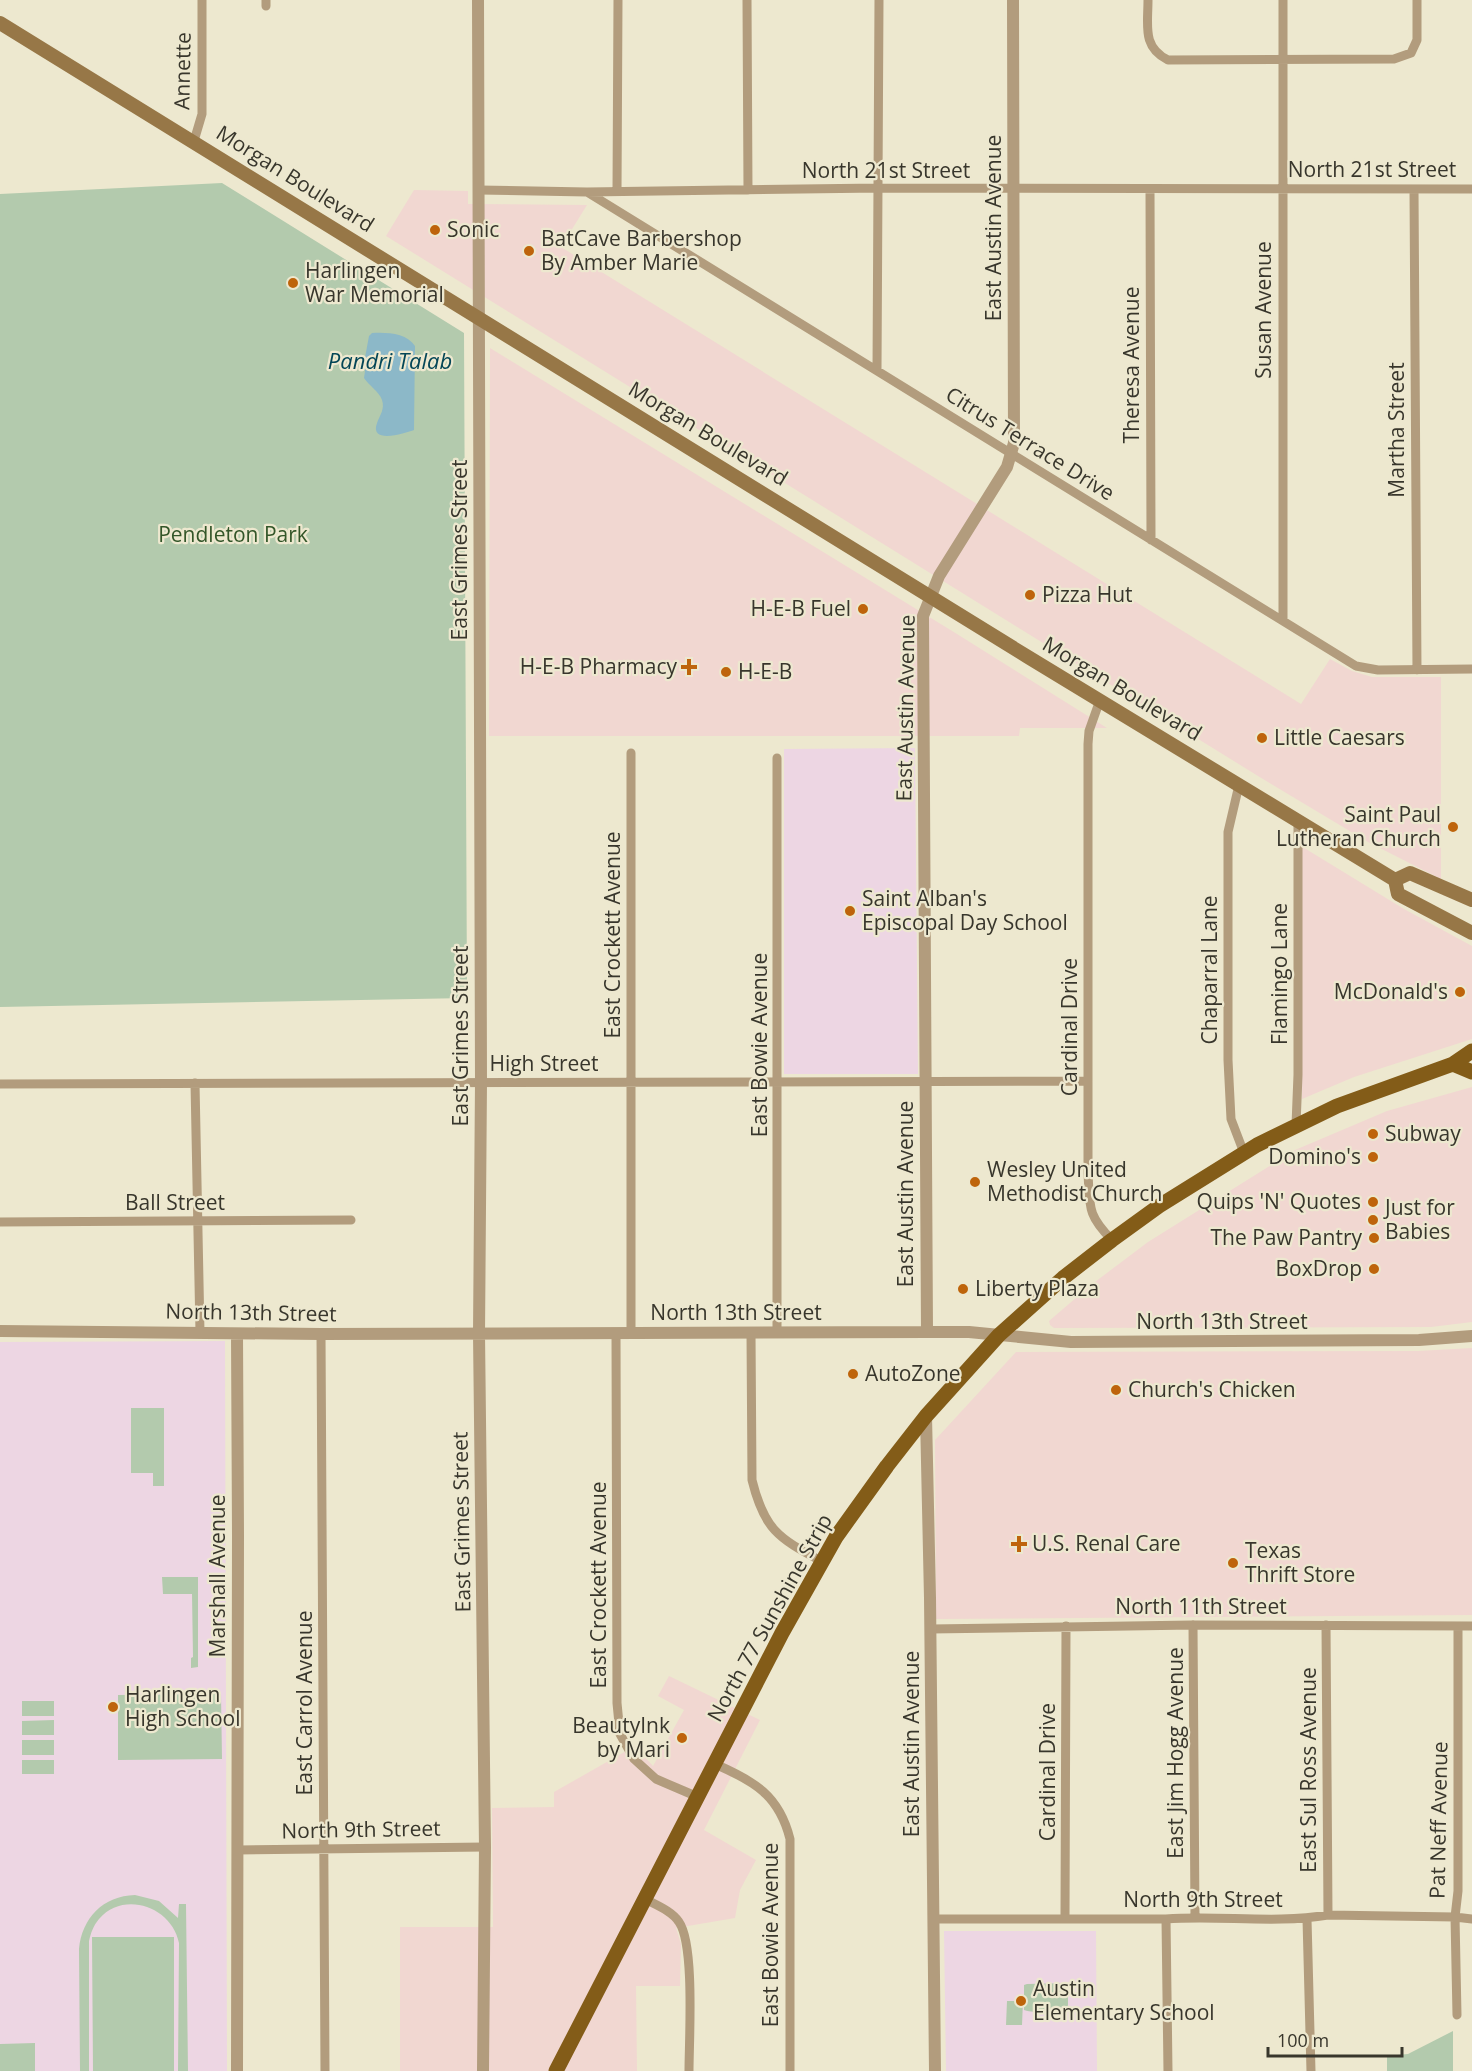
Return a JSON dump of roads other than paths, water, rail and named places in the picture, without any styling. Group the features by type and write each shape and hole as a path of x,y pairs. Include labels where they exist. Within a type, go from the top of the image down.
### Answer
{"main road":[{"name":"Morgan Boulevard","path":"0,23 1395,880 1398,894 1472,933"},
{"path":"1395,880 1410,873 1472,900"},
{"name":"North 77 Sunshine Strip","path":"556,2071 782,1633 821,1562 868,1491 926,1416 999,1335 1112,1240 1166,1201 1244,1153 1296,1125 1364,1095 1454,1064 1472,1051"},
{"path":"1454,1064 1472,1072"}],"street":[{"name":"Annette","path":"194,141 202,114 202,0"},
{"name":"East Grimes Street","path":"478,0 481,1082 479,1334 485,1847 483,2071"},
{"path":"617,191 618,0"},
{"path":"747,0 748,190"},
{"path":"877,370 879,0"},
{"name":"East Austin Avenue","path":"927,1332 923,616 939,576 1007,467 1014,443 1013,0"},
{"path":"1148,0 1148,41 1158,54 1168,60 1394,59 1412,53 1417,40 1417,0"},
{"name":"Susan Avenue","path":"1283,0 1283,620"},
{"name":"North 21st Street","path":"479,190 587,192 879,188 1472,189"},
{"name":"Theresa Avenue","path":"1150,189 1151,540"},
{"name":"Martha Street","path":"1414,189 1416,670"},
{"name":"Citrus Terrace Drive","path":"587,192 1356,666 1378,670 1472,669"},
{"name":"Cardinal Drive","path":"1100,700 1089,731 1088,744 1088,1173 1091,1210 1096,1224 1112,1240"},
{"name":"East Crockett Avenue","path":"631,753 631,1333"},
{"name":"East Bowie Avenue","path":"777,758 777,1332"},
{"name":"Chaparral Lane","path":"1239,785 1228,832 1228,1060 1232,1119 1244,1153"},
{"name":"Flamingo Lane","path":"1296,1125 1298,822"},
{"name":"High Street","path":"0,1083 1088,1081"},
{"path":"195,1083 200,1332"},
{"name":"Ball Street","path":"0,1222 351,1220"},
{"name":"North 13th Street","path":"0,1331 237,1334 927,1332 999,1335 1071,1342 1419,1340 1472,1336"},
{"name":"East Crockett Avenue","path":"616,1333 617,1703 620,1734 634,1759 657,1779 698,1797"},
{"path":"751,1333 752,1480 757,1503 765,1520 777,1535 821,1562"},
{"name":"Marshall Avenue","path":"237,1334 237,2071"},
{"name":"East Carrol Avenue","path":"321,1334 325,2071"},
{"name":"East Austin Avenue","path":"926,1416 931,1629 935,2071"},
{"name":"North 11th Street","path":"931,1629 1192,1625 1472,1626"},
{"name":"East Jim Hogg Avenue","path":"1192,1625 1195,1917"},
{"name":"East Sul Ross Avenue","path":"1326,1625 1328,1916"},
{"name":"Cardinal Drive","path":"1065,1918 1066,1626"},
{"name":"Pat Neff Avenue","path":"1457,2015 1455,1917 1458,1891 1458,1626"},
{"name":"East Bowie Avenue","path":"715,1764 748,1778 766,1792 785,1821 790,1839 790,2071"},
{"name":"North 9th Street","path":"237,1850 485,1847"},
{"path":"645,1899 679,1921 685,1935 689,1961 689,2071"},
{"name":"North 9th Street","path":"933,1919 1195,1917 1307,1919 1328,1916 1472,1918"},
{"path":"1166,1919 1168,2071"},
{"path":"1307,1919 1311,2071"}],"water":[{"name":"Pandri Talab","path":"372,333 402,336 415,346 414,430 383,436 376,430 383,403 379,394 364,378 364,363 369,336"}],"place":[{"name":"Sonic","path":"435,230"},
{"name":"BatCave Barbershop By Amber Marie","path":"529,251"},
{"name":"Harlingen War Memorial","path":"293,283"},
{"name":"Pizza Hut","path":"1030,595"},
{"name":"H-E-B Fuel","path":"863,609"},
{"name":"H-E-B Pharmacy","path":"689,667"},
{"name":"H-E-B","path":"726,672"},
{"name":"Little Caesars","path":"1262,738"},
{"name":"Saint Paul Lutheran Church","path":"1453,827"},
{"name":"Saint Alban's Episcopal Day School","path":"850,911"},
{"name":"McDonald's","path":"1460,992"},
{"name":"Subway","path":"1373,1134"},
{"name":"Domino's","path":"1373,1157"},
{"name":"Wesley United Methodist Church","path":"975,1182"},
{"name":"Quips 'N' Quotes","path":"1373,1202"},
{"name":"Just for Babies","path":"1373,1220"},
{"name":"The Paw Pantry","path":"1374,1238"},
{"name":"BoxDrop","path":"1374,1269"},
{"name":"Liberty Plaza","path":"963,1289"},
{"name":"AutoZone","path":"853,1374"},
{"name":"Church's Chicken","path":"1116,1390"},
{"name":"U.S. Renal Care","path":"1019,1544"},
{"name":"Texas Thrift Store","path":"1233,1563"},
{"name":"Harlingen High School","path":"113,1707"},
{"name":"BeautyInk by Mari","path":"682,1738"},
{"name":"Austin Elementary School","path":"1021,2001"}],"park label":[{"name":"Pendleton Park","path":"233,535"}]}
